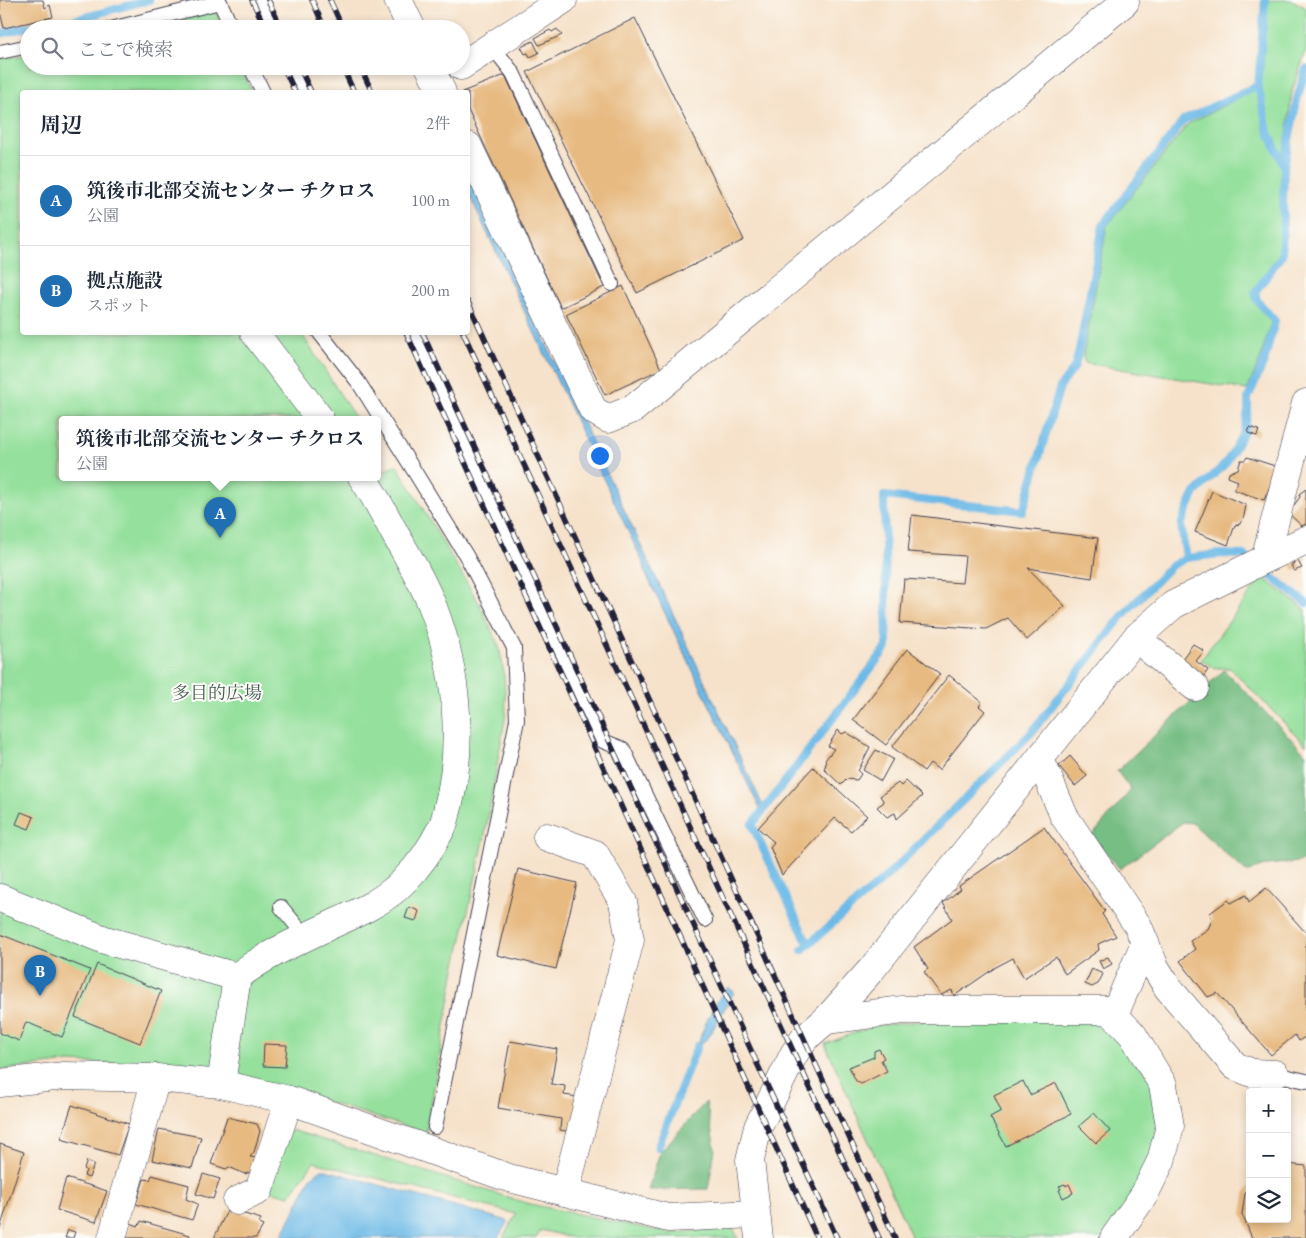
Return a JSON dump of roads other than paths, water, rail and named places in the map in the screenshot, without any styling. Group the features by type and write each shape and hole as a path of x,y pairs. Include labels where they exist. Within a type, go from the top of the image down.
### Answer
{"street":[{"path":"398,0 408,20"},
{"path":"470,60 563,0"},
{"path":"470,150 593,410 608,419 634,409 1126,1"},
{"path":"256,335 318,416"},
{"path":"1264,559 1306,403"},
{"path":"221,1084 237,977 287,946 356,914 404,882 442,828 451,793 456,755 456,721 451,673 443,640 433,608 405,551 365,481"},
{"path":"0,1083 64,1076 156,1078 221,1084 289,1100 509,1178 668,1218 757,1226 750,1160 758,1127 794,1054 804,1039 826,1020 871,970 1136,638 1174,605 1264,559 1306,540"},
{"path":"1136,638 1194,687"},
{"path":"1040,759 1064,816 1138,926 1155,967 1168,988 1235,1066 1252,1073 1275,1074"},
{"path":"547,836 595,854 622,902 630,940 565,1192"},
{"path":"0,898 105,940 237,977"},
{"path":"1114,1015 1145,943"},
{"path":"871,970 892,1011"},
{"path":"826,1020 892,1011 1106,1010 1114,1015 1133,1035 1163,1085 1170,1126 1161,1161 1144,1195 1114,1238"},
{"path":"112,1238 156,1078"},
{"path":"237,1201 258,1190 289,1100"}],"lane":[{"path":"262,0 271,20"},
{"path":"147,20 220,2 228,20"},
{"path":"492,46 514,74 612,284"},
{"path":"0,52 20,48"},
{"path":"254,75 261,90"},
{"path":"296,75 303,90"},
{"path":"321,335 359,382 380,416"},
{"path":"416,335 603,741 623,749 705,920"},
{"path":"381,417 467,557 514,648 517,720 435,1128"},
{"path":"281,907 306,937"},
{"path":"1275,1074 1306,1081"}],"water":[{"path":"470,181 764,808 761,811 644,570 645,567 470,196"},
{"path":"728,987 734,992 708,1038 697,1046 713,1008"},
{"path":"322,1169 508,1221 498,1238 281,1238 311,1177"}],"waterway":[{"path":"74,20 149,0"},
{"path":"1265,0 1258,85 1268,131 1284,166"},
{"path":"0,34 20,29"},
{"path":"1186,558 1181,525 1195,493 1226,463 1244,432 1248,411 1248,398 1264,362 1275,321 1257,300 1255,292 1282,255 1284,166 1298,95 1306,69"},
{"path":"808,944 752,825 887,647 884,496 1023,511 1060,387 1074,368 1078,355 1103,225 1184,120 1258,85"},
{"path":"802,950 889,874 1031,733 1123,615 1171,566 1186,558 1220,554 1244,555 1249,559"},
{"path":"1260,568 1306,603"},
{"path":"658,1147 697,1046"}],"railway":[{"path":"252,0 262,20"},
{"path":"268,0 278,20"},
{"path":"312,0 321,20"},
{"path":"330,0 339,20"},
{"path":"287,75 294,90"},
{"path":"303,75 310,90"},
{"path":"346,75 353,90"},
{"path":"364,75 371,90"},
{"path":"470,306 895,1238"},
{"path":"407,335 817,1238"},
{"path":"423,335 837,1238"},
{"path":"464,335 879,1238"}],"place":[{"name":"筑後市北部交流センター チクロス","path":"220,538"},
{"name":"拠点施設","path":"40,996"}],"park label":[{"name":"多目的広場","path":"217,692"}]}
